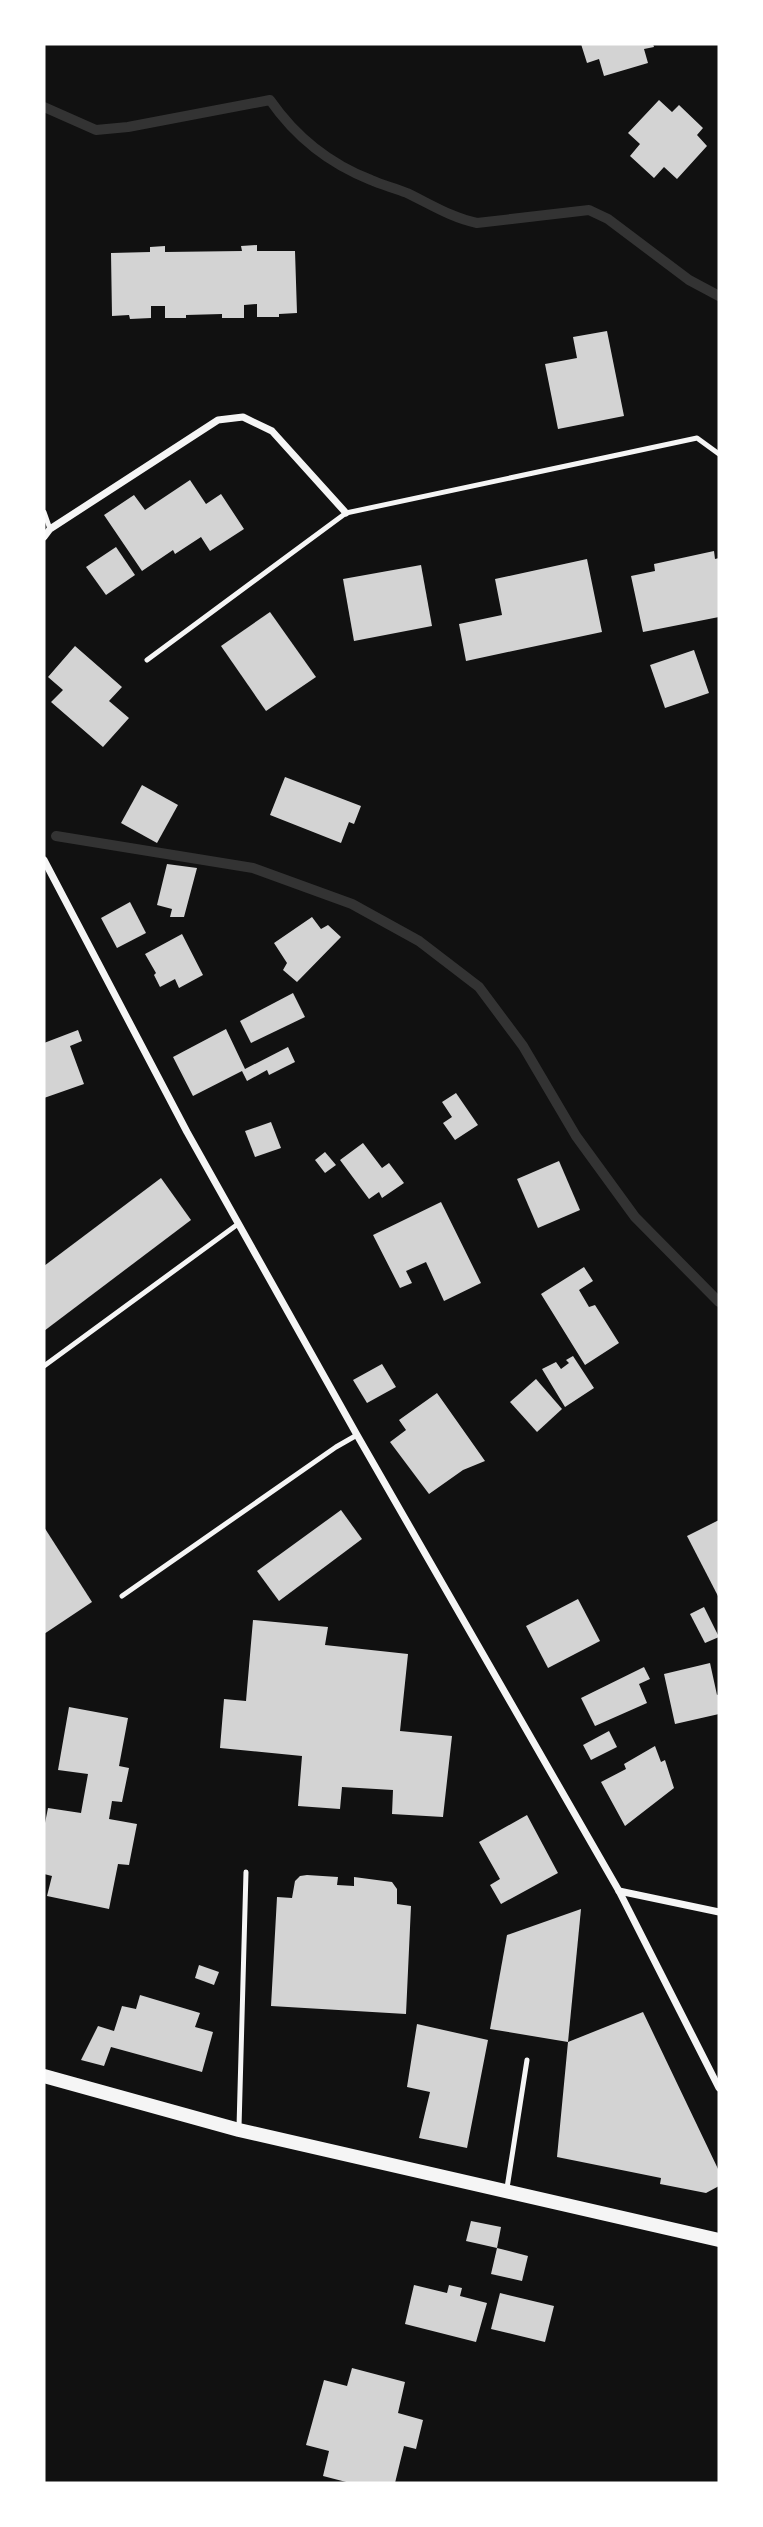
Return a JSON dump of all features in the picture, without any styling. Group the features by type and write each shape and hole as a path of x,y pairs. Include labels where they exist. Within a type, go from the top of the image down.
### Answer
{"main road":[{"path":"44,2076 239,2130 719,2240"}],"street":[{"path":"44,537 50,529 218,421 243,417 272,431 346,513"},
{"path":"44,860 187,1132 357,1436 619,1891 719,2088"},
{"path":"619,1891 719,1912"}],"lane":[{"path":"147,660 346,513 697,439 719,454"},
{"path":"44,512 50,529"},
{"path":"44,1366 239,1224"},
{"path":"122,1595 336,1447 357,1436"},
{"path":"239,2130 246,1872"},
{"path":"506,2191 527,2060"}],"building":[{"path":"581,44 653,44 654,47 644,49 648,63 604,76 599,59 587,63"},
{"path":"659,100 672,112 679,105 703,128 697,135 707,146 677,179 664,167 654,178 630,156 640,144 628,133"},
{"path":"257,245 257,251 295,251 297,313 279,314 279,317 257,317 257,304 244,305 244,318 222,318 222,314 165,318 165,306 151,306 151,318 112,316 111,253 150,252 150,247 165,246 165,252 242,251 241,246"},
{"path":"607,331 624,416 558,429 545,364 577,358 573,337"},
{"path":"190,480 206,504 221,494 244,529 210,551 201,537 175,554 173,550 142,571 104,515 134,495 145,510"},
{"path":"116,547 135,575 106,595 86,567"},
{"path":"714,551 715,559 719,558 719,617 643,632 631,576 655,571 654,564"},
{"path":"587,559 602,632 466,661 459,624 502,615 495,579"},
{"path":"421,565 432,626 354,641 343,579"},
{"path":"270,612 316,677 266,711 221,646"},
{"path":"75,646 122,687 109,701 129,718 103,747 51,702 63,690 48,677"},
{"path":"694,650 709,693 665,708 650,665"},
{"path":"285,777 361,806 354,824 349,822 341,843 270,815"},
{"path":"142,785 178,805 157,843 121,823"},
{"path":"167,864 197,868 184,917 170,917 172,909 157,905"},
{"path":"130,902 146,933 117,948 101,918"},
{"path":"312,917 321,929 328,925 341,937 297,982 283,970 287,963 274,943"},
{"path":"182,934 203,975 179,988 175,979 160,987 154,975 156,973 145,954"},
{"path":"293,993 305,1017 251,1043 240,1021"},
{"path":"226,1029 245,1069 288,1047 295,1062 269,1075 267,1070 247,1081 242,1071 193,1096 173,1057"},
{"path":"78,1030 82,1041 70,1046 84,1084 44,1098 44,1043"},
{"path":"456,1093 478,1125 455,1140 443,1123 452,1117 442,1102"},
{"path":"271,1122 281,1148 255,1157 245,1131"},
{"path":"363,1143 382,1168 389,1163 404,1183 382,1198 379,1192 369,1199 340,1160"},
{"path":"325,1152 336,1165 325,1173 315,1160"},
{"path":"559,1161 580,1210 538,1228 517,1179"},
{"path":"161,1178 191,1220 44,1331 44,1266"},
{"path":"441,1202 481,1283 444,1301 426,1262 406,1271 412,1283 400,1288 373,1235"},
{"path":"584,1267 593,1281 579,1290 589,1307 595,1305 619,1343 585,1365 541,1294"},
{"path":"573,1356 594,1388 565,1407 542,1369 556,1362 561,1369 569,1363 566,1360"},
{"path":"382,1364 396,1387 367,1403 353,1380"},
{"path":"536,1379 562,1409 537,1432 510,1402"},
{"path":"437,1393 485,1461 463,1470 429,1494 390,1442 406,1430 399,1420"},
{"path":"341,1510 362,1539 279,1601 257,1571"},
{"path":"719,1520 719,1598 687,1536"},
{"path":"44,1527 92,1602 44,1634"},
{"path":"578,1599 600,1641 548,1668 526,1626"},
{"path":"704,1607 719,1637 705,1643 690,1614"},
{"path":"253,1620 328,1627 325,1645 408,1654 400,1731 452,1736 443,1817 392,1814 393,1790 342,1787 340,1809 298,1806 302,1756 220,1748 224,1699 246,1701"},
{"path":"710,1663 717,1695 719,1694 719,1714 675,1724 664,1674"},
{"path":"644,1667 650,1679 639,1684 647,1703 595,1726 581,1698"},
{"path":"69,1707 128,1718 119,1766 129,1768 122,1802 112,1801 109,1819 137,1824 129,1865 118,1864 109,1909 47,1896 52,1876 44,1874 44,1828 48,1808 81,1813 88,1774 58,1770"},
{"path":"609,1731 617,1747 591,1760 583,1745"},
{"path":"655,1746 661,1762 665,1760 674,1788 625,1826 601,1782 626,1769 624,1764"},
{"path":"527,1815 558,1873 501,1904 490,1885 500,1879 479,1842"},
{"path":"300,1876 338,1877 337,1885 354,1886 354,1877 392,1882 397,1889 397,1904 411,1906 406,2014 271,2006 277,1897 292,1898 295,1881"},
{"path":"581,1909 568,2042 490,2029 507,1935"},
{"path":"199,1965 219,1972 214,1985 195,1978"},
{"path":"140,1995 200,2013 195,2027 213,2032 202,2072 111,2047 104,2066 81,2060 98,2026 114,2031 122,2006 136,2009"},
{"path":"643,2012 719,2171 719,2186 706,2193 660,2184 661,2178 557,2157 568,2042"},
{"path":"417,2024 488,2040 467,2148 419,2138 430,2092 407,2087"},
{"path":"471,2221 501,2227 497,2248 466,2241"},
{"path":"497,2248 528,2256 522,2281 491,2274"},
{"path":"414,2285 447,2293 449,2285 462,2288 460,2296 487,2303 476,2342 405,2324"},
{"path":"500,2293 554,2306 545,2342 491,2329"},
{"path":"352,2368 405,2382 398,2413 423,2420 416,2449 404,2446 395,2483 350,2483 323,2476 329,2451 306,2445 324,2380 347,2386"}],"waterway":[{"path":"44,107 96,130 128,127 270,100 314,148 341,166 375,182 477,223 589,210 608,219 689,280 719,296"},
{"path":"56,836 253,868 352,904 419,941 479,987 523,1046 576,1136 635,1217 719,1302"}]}
